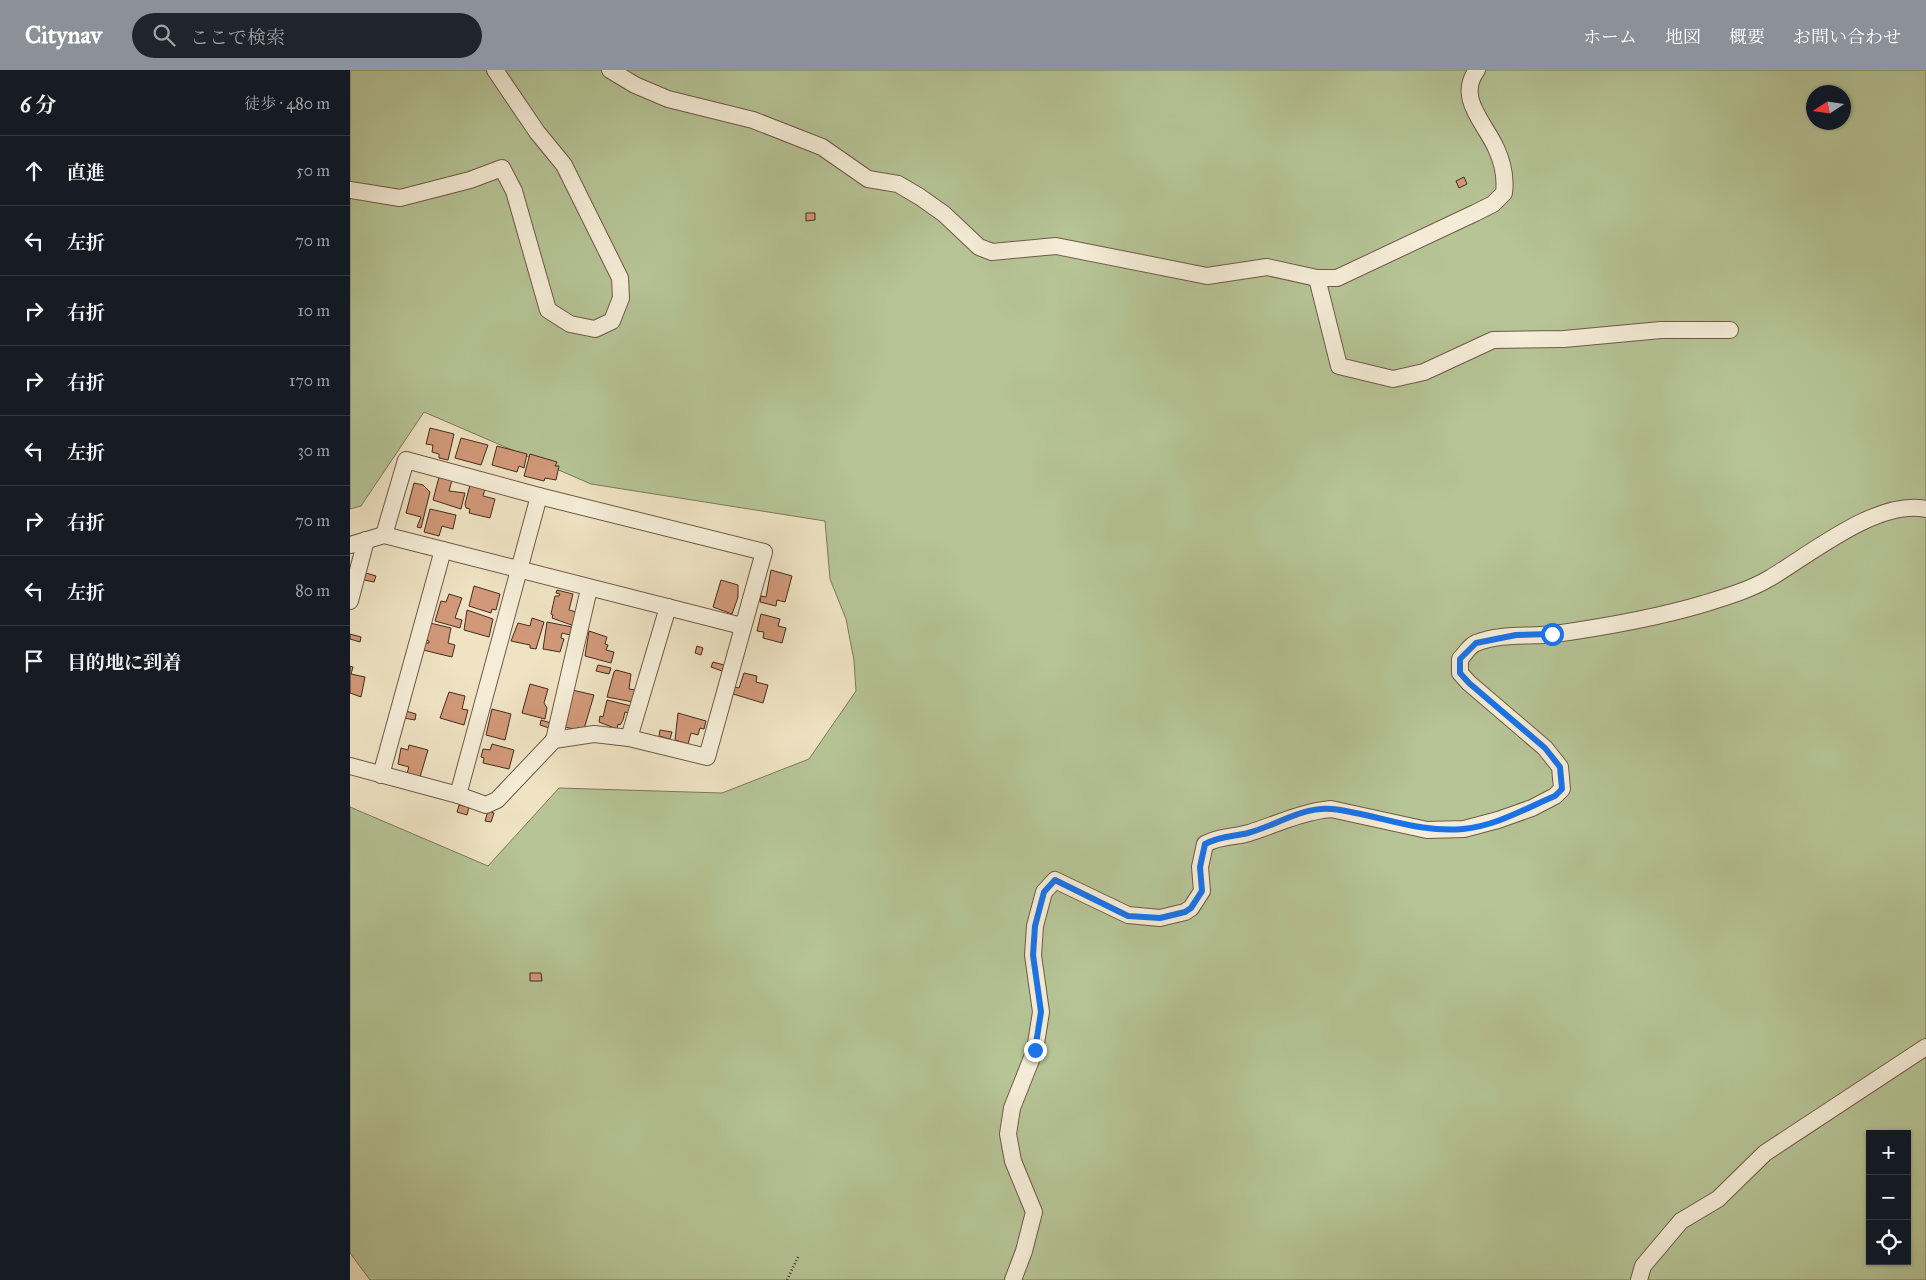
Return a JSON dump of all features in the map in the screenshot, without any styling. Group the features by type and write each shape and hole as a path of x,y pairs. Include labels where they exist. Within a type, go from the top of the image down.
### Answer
{"street":[{"path":"350,190 400,198 470,180 502,168 514,191 548,310 570,324 595,330 612,320 621,298 620,278 564,165 537,132 495,70"},
{"path":"610,70 635,85 668,99 753,120 822,147 868,179 898,184 920,196 944,214 979,247 992,252 1056,246 1207,276 1267,267 1317,278 1337,278 1369,265 1493,204 1504,193 1506,176 1496,147 1475,114 1469,93 1471,78 1477,70"},
{"path":"1317,278 1340,366 1393,379 1424,372 1493,340 1564,339 1661,330 1730,330"},
{"path":"384,535 406,460 539,496 764,552 706,757 629,738 594,734 554,740"},
{"path":"458,795 539,496"},
{"path":"1013,1280 1024,1251 1034,1212 1013,1161 1008,1134 1012,1108 1035,1050 1041,1012 1033,955 1035,926 1044,892 1055,880 1128,916 1160,918 1185,912 1191,908 1202,891 1200,867 1205,844 1219,837 1246,834 1272,826 1291,816 1331,809 1427,830 1464,829 1532,808 1555,796 1562,789 1560,767 1545,748 1469,683 1460,673 1460,659 1476,643 1516,635 1552,634 1692,607 1739,593 1770,578 1878,514 1904,508 1926,509"},
{"path":"350,545 384,535 518,568 589,589 742,626"},
{"path":"350,601 366,540"},
{"path":"381,775 443,550"},
{"path":"350,766 458,795 486,805 498,800 554,740 589,589"},
{"path":"629,738 668,607"},
{"path":"1639,1280 1643,1266 1681,1221 1718,1199 1765,1153 1926,1047"}],"path":[{"path":"787,1280 799,1255"}],"green space":[{"path":"350,70 1926,70 1926,1280 370,1280 350,1253 350,807 488,866 559,788 722,793 809,759 856,691 854,660 846,619 830,579 825,521 591,484 424,412 361,506 350,509"}],"building":[{"path":"1464,177 1467,184 1459,188 1456,181"},
{"path":"806,213 815,213 815,220 806,221"},
{"path":"430,428 454,434 448,460 439,458 439,454 432,452 433,445 426,444"},
{"path":"461,438 488,445 481,465 455,458"},
{"path":"497,446 527,454 524,468 519,466 517,472 492,465"},
{"path":"530,454 557,462 555,466 559,466 556,480 545,478 544,481 524,476"},
{"path":"439,477 452,480 449,491 465,493 461,509 433,500"},
{"path":"414,483 423,485 430,492 421,528 417,527 421,517 406,513"},
{"path":"470,485 485,489 483,496 495,499 490,518 469,513 470,509 466,508 465,504"},
{"path":"430,509 456,515 453,529 442,526 439,536 424,532"},
{"path":"771,570 792,576 785,602 777,600 776,606 760,602 761,596 766,597"},
{"path":"366,573 376,576 374,582 364,580"},
{"path":"721,580 738,585 738,597 732,614 713,607"},
{"path":"474,586 500,594 496,610 492,609 491,613 469,606"},
{"path":"557,590 573,594 569,610 580,613 577,627 552,618 553,615 551,614 555,596 560,594 556,593"},
{"path":"449,594 462,598 455,618 462,620 460,628 435,621 441,601 446,602"},
{"path":"467,610 493,619 489,637 464,630"},
{"path":"761,614 780,619 778,626 786,628 782,643 763,638 764,632 757,631"},
{"path":"532,618 544,622 536,649 530,648 530,645 511,641 518,623 530,626"},
{"path":"547,622 572,627 570,635 562,633 561,638 564,639 560,652 543,649"},
{"path":"430,623 451,628 448,643 455,645 452,657 423,650 426,643 429,643 426,640"},
{"path":"589,631 607,637 605,644 608,645 606,650 614,652 611,663 585,656"},
{"path":"350,634 361,637 360,642 350,639"},
{"path":"697,646 703,648 701,655 695,653"},
{"path":"713,662 724,665 722,671 711,667"},
{"path":"598,665 611,668 609,674 596,671"},
{"path":"350,666 353,667 351,674 365,677 361,697 350,693"},
{"path":"616,670 631,674 629,689 636,690 633,702 607,697"},
{"path":"744,673 757,676 756,682 768,685 763,703 733,694 735,687 739,688"},
{"path":"530,684 548,689 544,703 547,708 545,719 522,713"},
{"path":"572,690 594,695 584,729 578,727 578,730 565,727"},
{"path":"449,692 465,696 462,709 468,710 464,725 440,718"},
{"path":"607,700 631,706 629,713 625,712 623,720 620,725 618,724 617,729 599,722 600,716 603,717"},
{"path":"492,709 511,714 505,740 486,735"},
{"path":"406,711 416,714 415,720 404,718"},
{"path":"678,713 706,721 704,729 700,728 698,735 691,733 688,744 675,740"},
{"path":"541,720 551,723 549,728 540,725"},
{"path":"660,730 672,732 670,739 659,736"},
{"path":"492,744 514,750 509,769 483,763 484,758 481,757 483,749 490,750"},
{"path":"409,745 428,750 420,777 407,773 409,767 398,764 401,748 408,750"},
{"path":"459,805 469,807 467,815 457,812"},
{"path":"488,811 494,813 491,822 485,821"},
{"path":"530,973 541,973 542,981 530,981"}],"route":[{"path":"1035,1050 1041,1012 1033,955 1035,926 1044,892 1055,880 1128,916 1160,918 1185,912 1191,908 1202,891 1200,867 1205,844 1219,837 1246,834 1272,826 1291,816 1331,809 1427,830 1464,829 1532,808 1536,804 1555,796 1562,789 1560,767 1545,748 1469,683 1460,673 1460,659 1476,643 1516,635 1552,634"}]}
